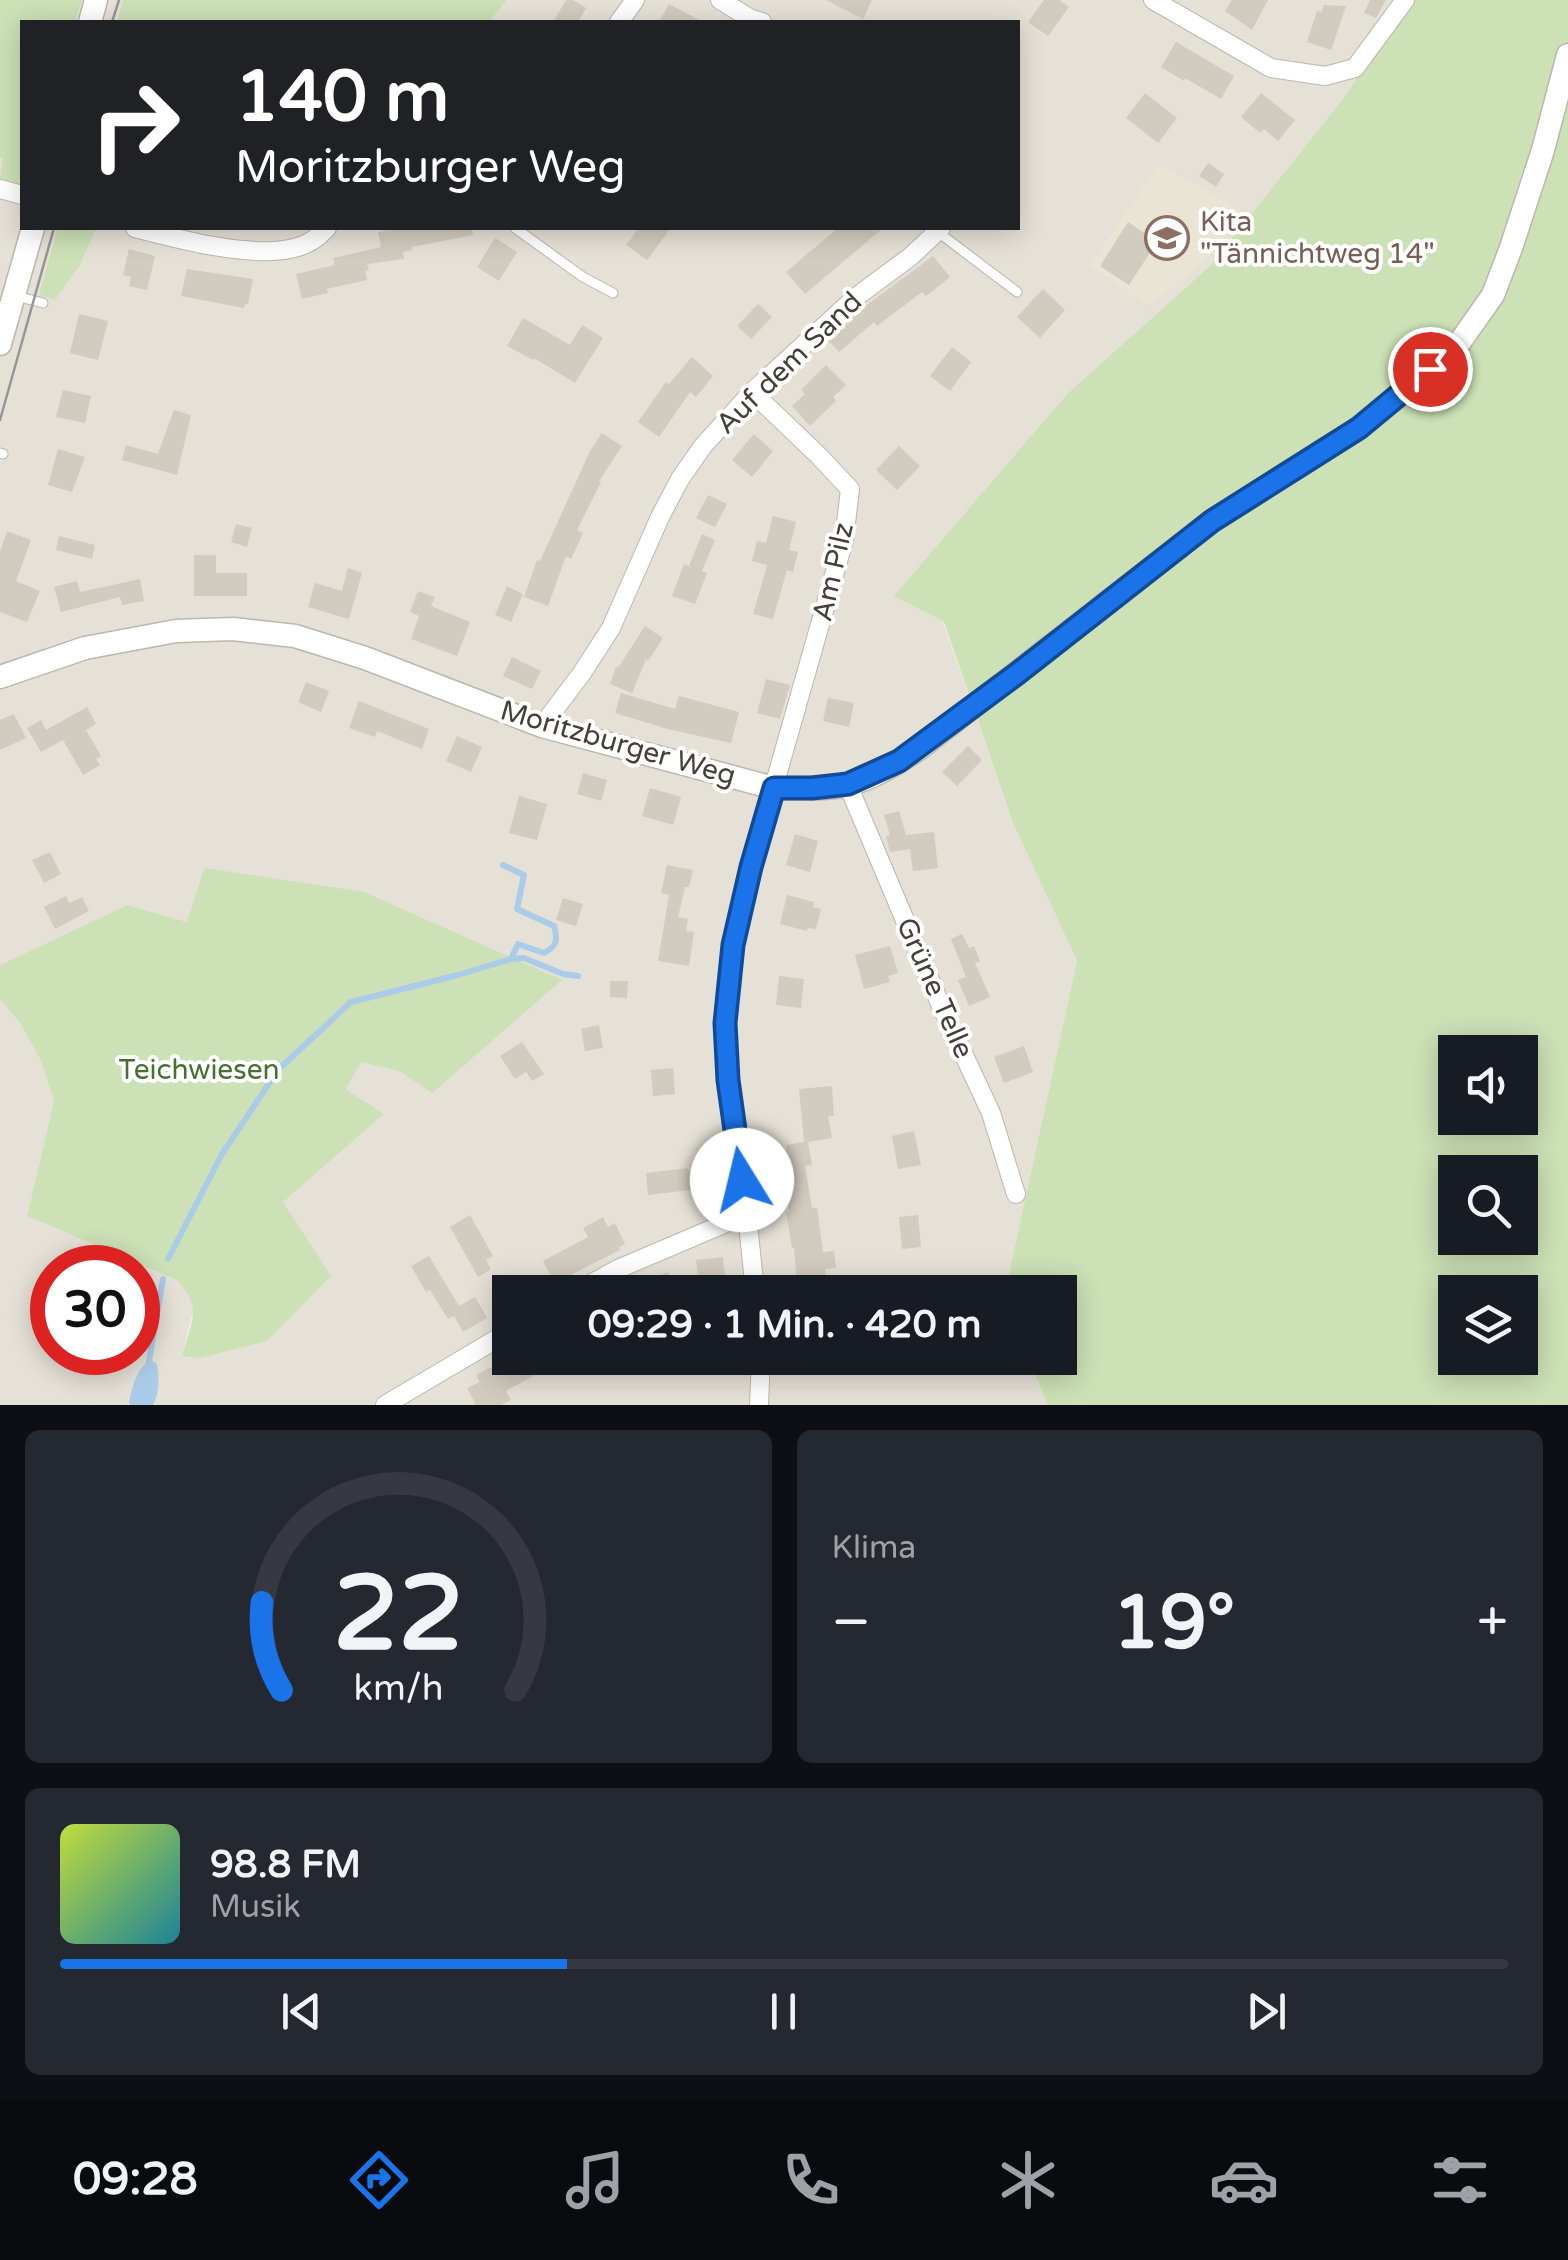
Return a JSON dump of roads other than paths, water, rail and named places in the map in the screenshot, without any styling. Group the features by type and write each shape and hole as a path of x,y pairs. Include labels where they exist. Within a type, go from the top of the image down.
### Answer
{"street":[{"path":"720,0 754,20"},
{"path":"1153,0 1272,68 1325,76 1355,68 1405,0"},
{"name":"Moritzburger Weg","path":"0,677 45,660 176,631 232,629 295,636 542,726 774,788 848,784 920,748 1212,521 1359,428 1454,350 1493,295 1512,248 1568,55"},
{"path":"0,344 32,230"},
{"path":"143,230 194,243 263,250 293,249 316,240 325,230"},
{"name":"Auf dem Sand","path":"542,726 611,628 660,517 702,446 752,392 856,296 910,257 939,230"},
{"name":"Am Pilz","path":"752,392 850,490 844,540 774,788"},
{"name":"Grüne Telle","path":"848,784 941,1006 991,1113 1016,1194"},
{"path":"754,1275 728,1080 725,1023 733,945 774,788"},
{"path":"606,1275 748,1214"},
{"path":"385,1405 492,1342"},
{"path":"759,1405 760,1375"}],"lane":[{"path":"517,230 612,294"},
{"path":"939,230 1017,292"},
{"path":"14,295 43,303"}],"water":[{"path":"158,1375 153,1405 130,1405 136,1378"}],"waterway":[{"path":"503,865 524,875 517,909 554,926 556,935 554,945 544,953 518,944 511,959"},
{"path":"168,1259 222,1154 278,1070 351,1002 511,959 524,958 578,976"},
{"path":"160,1297 163,1279"}],"tram line":[{"path":"113,20 119,0"},
{"path":"0,420 53,230"}],"place":[{"name":"Kita \"Tännichtweg 14\"","path":"1167,238"}],"park label":[{"name":"Teichwiesen","path":"199,1070"}]}
